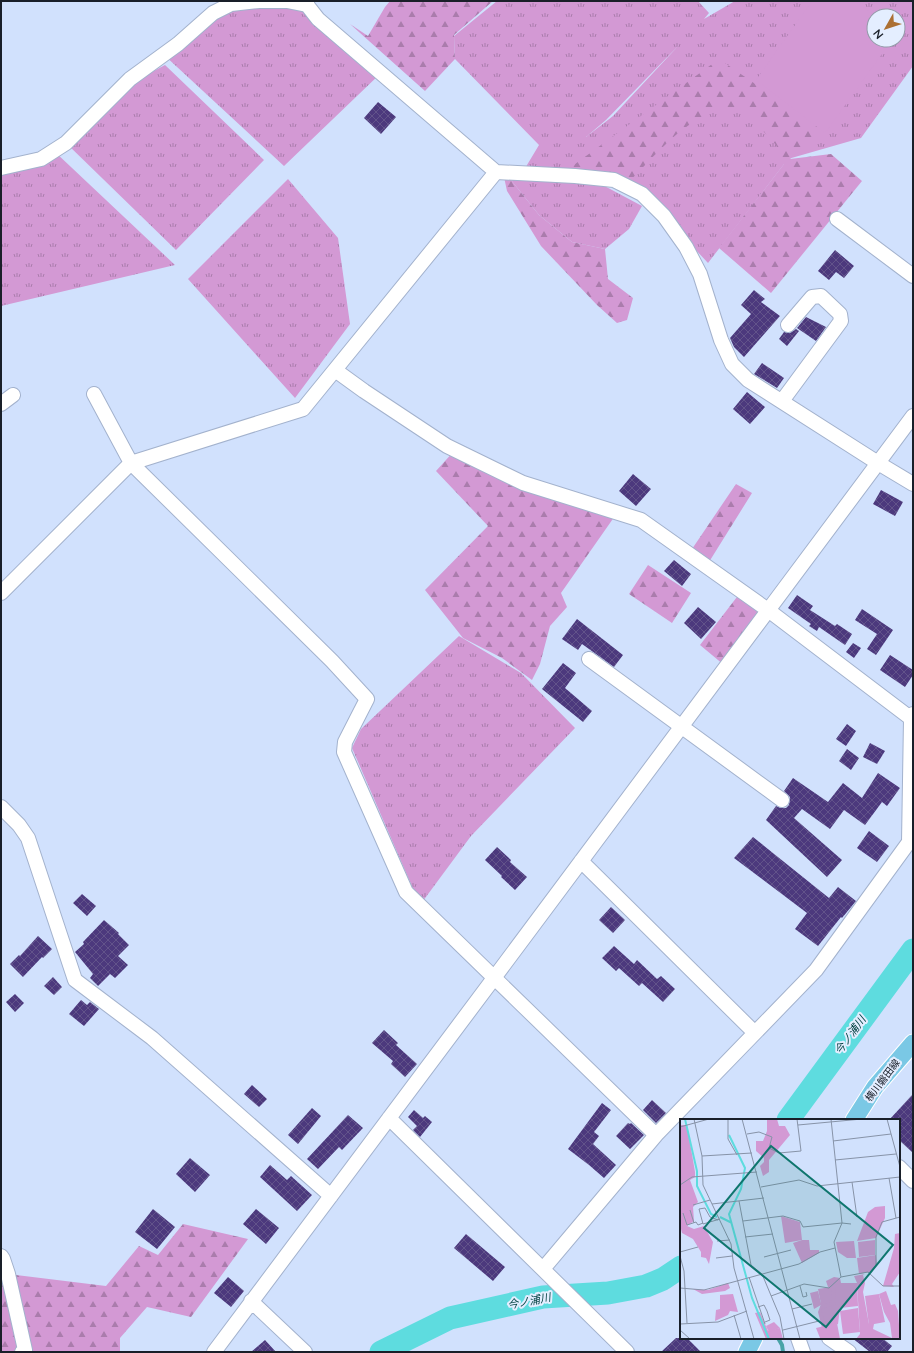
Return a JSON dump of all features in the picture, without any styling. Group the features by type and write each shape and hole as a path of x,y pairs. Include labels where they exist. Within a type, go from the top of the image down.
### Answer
{"main road":[{"name":"横川磐田線","path":"855,1119 876,1087 913,1043"},
{"path":"748,1352 754,1339"}],"street":[{"path":"1,168 41,159 66,143 130,78 178,44 213,13 232,4 287,1 307,3 318,19 496,172 575,176 614,180 642,194 664,216 686,247 700,274 721,340 732,364 748,380 913,484"},
{"path":"1,593 131,462 303,409 496,172"},
{"path":"837,219 913,276"},
{"path":"782,401 841,321 840,314 821,296 812,297 788,325"},
{"path":"335,370 447,446 524,483 641,520 768,610 912,718 909,842 816,970 656,1135 543,1269"},
{"path":"1,404 13,394"},
{"path":"94,394 131,462 332,661 367,699 345,742 344,752 406,892 656,1135"},
{"path":"214,1352 913,416"},
{"path":"589,659 782,800"},
{"path":"1,807 28,838 75,980 152,1038 331,1196"},
{"path":"581,861 755,1033"},
{"path":"389,1118 627,1352"},
{"path":"900,1168 913,1181"},
{"path":"1,1256 3,1258 12,1289 25,1350 22,1352"},
{"path":"251,1301 305,1352"},
{"path":"798,1339 803,1352"},
{"path":"830,1339 849,1352"}],"green space":[{"path":"390,1 493,1 454,35 455,59 425,91 350,24 368,36"},
{"path":"497,1 698,1 709,13 704,19 735,1 912,1 913,66 861,138 788,159 708,263 664,216 625,186 597,182 642,206 629,229 605,249 572,242 539,215 511,180 574,178 524,170 539,145 455,59 454,36","holes":["680,44 613,116 586,137 606,120"]},
{"path":"812,1 855,1 866,9 866,48 886,48 825,133 756,80"},
{"path":"219,4 307,5 381,73 284,166 163,54"},
{"path":"719,59 822,130 790,159 831,154 862,181 771,293 719,248 784,164 776,145 745,111 724,108 709,113 696,120 670,140 625,186 560,175"},
{"path":"165,65 264,160 176,250 66,143 120,89"},
{"path":"54,151 175,265 1,306 1,166"},
{"path":"504,177 511,180 539,215 572,242 605,249 608,279 633,298 627,320 617,323 597,305 541,246 507,191"},
{"path":"288,179 338,238 350,324 295,398 188,279"},
{"path":"455,450 617,513 561,593 567,607 550,626 540,664 532,680 502,658 463,638 425,590 488,526 436,471"},
{"path":"736,484 752,493 709,562 692,549"},
{"path":"648,565 691,593 672,623 629,594"},
{"path":"740,593 765,611 724,665 700,645"},
{"path":"459,636 521,673 575,728 471,836 420,905 352,748 361,729"},
{"path":"183,1224 248,1239 191,1317 147,1307 120,1338 120,1352 1,1352 1,1277 8,1274 106,1286 139,1246 158,1255"}],"building":[{"path":"378,102 396,117 381,134 364,118"},
{"path":"835,250 854,266 844,278 836,272 829,280 818,271"},
{"path":"754,290 765,299 761,302 780,316 744,357 734,347 730,338 751,314 741,305"},
{"path":"806,317 826,327 816,341 797,328"},
{"path":"796,329 799,331 787,346 779,339 784,332 790,333"},
{"path":"762,363 784,378 777,388 754,374"},
{"path":"747,392 765,407 750,424 733,409"},
{"path":"633,474 651,489 636,506 619,491"},
{"path":"881,490 903,502 895,516 873,504"},
{"path":"674,560 691,574 682,586 664,571"},
{"path":"797,595 813,606 810,610 835,626 837,624 852,634 845,645 819,627 817,631 809,626 811,624 788,608"},
{"path":"698,607 716,622 701,639 684,623"},
{"path":"862,609 893,630 876,655 867,649 877,634 855,620"},
{"path":"577,619 623,655 614,667 582,644 578,650 562,639"},
{"path":"853,643 861,648 854,658 846,652"},
{"path":"890,655 913,670 913,675 905,687 880,670"},
{"path":"563,663 576,673 565,688 592,711 583,722 542,689"},
{"path":"847,724 856,731 846,746 836,739"},
{"path":"870,743 885,751 877,764 863,757"},
{"path":"847,749 859,758 851,770 839,761"},
{"path":"878,773 900,788 887,806 882,802 865,825 844,810 830,829 802,809 794,818 842,860 827,877 766,820 776,806 786,808 789,805 790,797 784,791 793,778 828,802 843,783 862,798"},
{"path":"869,831 889,846 877,862 857,848"},
{"path":"753,837 829,898 838,887 856,901 818,946 795,929 807,913 734,858"},
{"path":"497,847 511,860 510,862 527,877 515,890 485,860"},
{"path":"82,894 96,906 87,916 73,903"},
{"path":"611,907 625,920 613,933 599,920"},
{"path":"104,920 119,933 118,934 129,945 118,956 128,965 115,978 110,974 98,986 90,978 93,974 75,952 84,944 83,942"},
{"path":"38,936 52,949 23,977 10,964 19,955 20,956"},
{"path":"614,946 634,964 637,960 657,979 661,976 675,989 663,1002 642,983 639,986 619,968 616,971 602,958"},
{"path":"53,977 62,987 54,995 44,986"},
{"path":"15,994 24,1003 15,1012 6,1002"},
{"path":"81,1000 87,1005 90,1002 99,1009 84,1026 69,1014"},
{"path":"384,1030 398,1043 396,1045 417,1064 405,1077 391,1064 393,1061 372,1043"},
{"path":"252,1085 267,1099 259,1107 244,1094"},
{"path":"913,1094 913,1153 900,1141 900,1119 890,1119"},
{"path":"652,1100 666,1113 656,1123 643,1110"},
{"path":"602,1103 611,1110 594,1132 599,1136 593,1144 616,1165 604,1178 568,1149"},
{"path":"312,1108 321,1116 298,1144 288,1135"},
{"path":"414,1110 423,1118 425,1116 432,1122 420,1137 413,1130 417,1126 408,1117"},
{"path":"348,1115 363,1128 342,1150 339,1147 318,1169 307,1159"},
{"path":"628,1123 631,1123 644,1135 630,1149 616,1136"},
{"path":"190,1158 210,1175 195,1192 176,1174"},
{"path":"270,1165 287,1180 291,1176 312,1195 297,1211 260,1177"},
{"path":"153,1209 175,1227 157,1249 135,1232"},
{"path":"256,1209 279,1228 266,1244 243,1224"},
{"path":"466,1234 505,1267 493,1281 454,1248"},
{"path":"228,1277 244,1291 231,1307 214,1293"},
{"path":"676,1338 680,1338 688,1339 701,1352 661,1352"},
{"path":"853,1339 883,1339 892,1346 887,1352 870,1352"},
{"path":"265,1340 276,1352 251,1352"}],"waterway":[{"name":"今ノ浦川","path":"789,1119 913,950"},
{"name":"今ノ浦川","path":"381,1352 450,1318 543,1297 608,1293 646,1286 663,1279 680,1268"},
{"path":"779,1339 782,1345 783,1352"}]}
